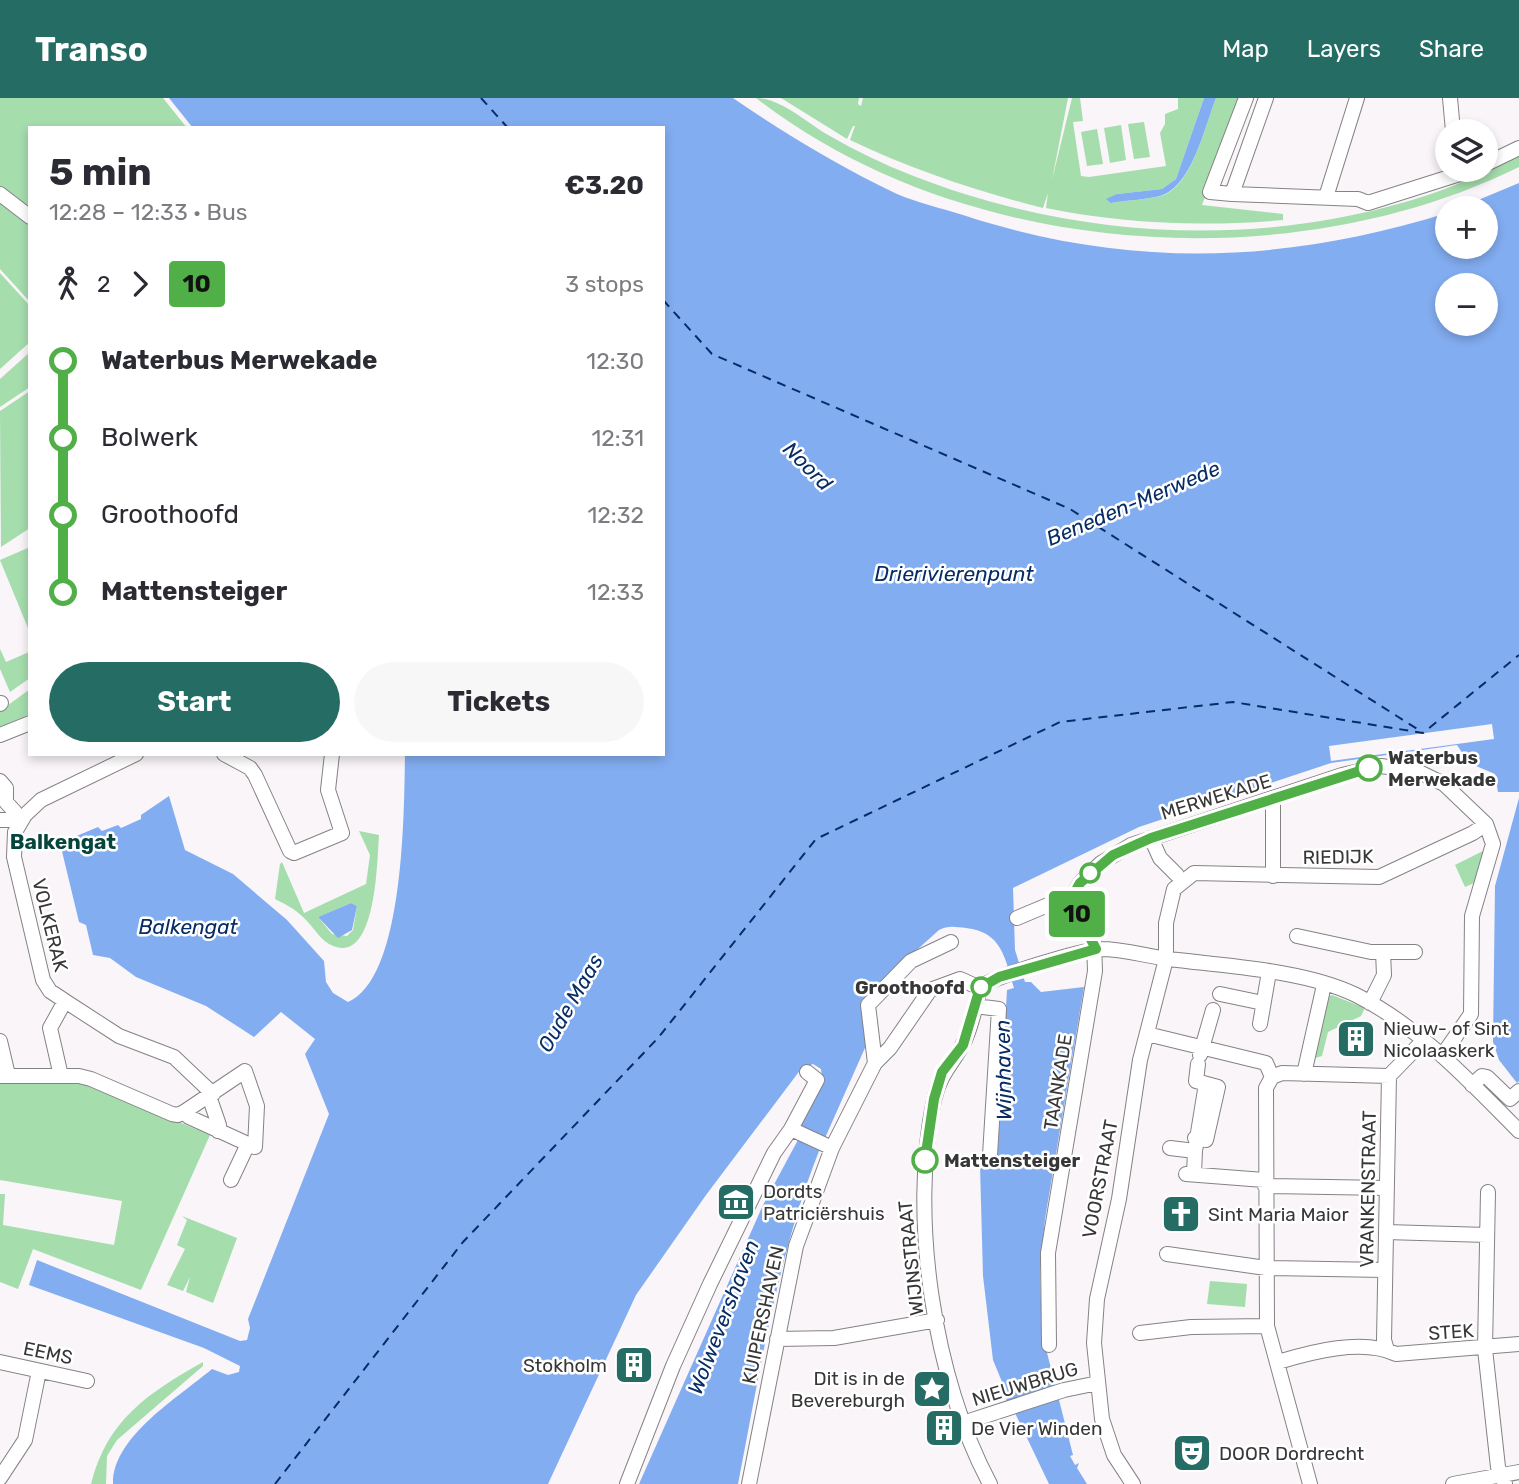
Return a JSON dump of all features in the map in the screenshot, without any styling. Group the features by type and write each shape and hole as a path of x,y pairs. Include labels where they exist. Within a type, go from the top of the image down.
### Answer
{"street":[{"path":"1245,98 1210,192 1358,198 1368,204 1435,180"},
{"path":"1232,194 1266,98"},
{"path":"1326,197 1357,98"},
{"path":"1450,98 1452,119"},
{"path":"1498,158 1519,148"},
{"path":"0,194 28,215"},
{"path":"0,735 28,724"},
{"name":"VOLKERAK","path":"132,756 41,800 24,815 15,832 14,857 43,980 50,991 119,1036 174,1057 212,1098"},
{"path":"228,756 250,768 255,775 290,851 294,853 342,833 328,790 332,756"},
{"name":"MERWEKADE","path":"1017,918 1074,894 1080,883 1101,863 1151,838 1273,800 1342,775 1381,766 1417,771 1444,784 1486,824"},
{"path":"0,781 6,788 6,802 15,812 11,820 0,820"},
{"path":"1273,800 1273,876"},
{"path":"1442,1056 1471,1014 1472,916 1493,844 1486,824"},
{"name":"RIEDIJK","path":"1179,878 1194,873 1380,877 1473,833 1486,824"},
{"path":"1151,838 1160,858 1179,878"},
{"name":"VOORSTRAAT","path":"1133,1484 1107,1440 1094,1343 1097,1298 1102,1262 1119,1199 1140,1060 1166,959 1166,923 1179,878"},
{"path":"1074,894 1074,907 1096,949"},
{"path":"1297,936 1371,953 1415,952"},
{"path":"875,1063 868,1005 911,961 951,942"},
{"path":"980,988 990,981 1015,972 1096,949 1123,949 1166,959 1244,966 1324,985 1370,1003 1423,1041 1472,1084 1519,1131"},
{"name":"TAANKADE","path":"1049,1345 1048,1253 1094,980 1096,949"},
{"path":"1370,1003 1384,975 1383,951"},
{"path":"1260,1024 1269,972"},
{"name":"KUIPERSHAVEN","path":"750,1484 796,1246 826,1146 875,1063 890,1048 933,987 960,979 980,988"},
{"path":"1304,1074 1324,985"},
{"name":"WIJNSTRAAT","path":"980,988 963,1045 942,1072 925,1149 925,1236 937,1320 963,1423 983,1482"},
{"path":"1220,994 1264,1003"},
{"path":"61,1076 50,1028 65,1001"},
{"path":"975,1006 999,1009 990,1155"},
{"path":"1170,1148 1195,1145 1206,1140 1218,1087 1196,1081 1213,1010"},
{"path":"1147,1034 1200,1056 1266,1063 1272,1077"},
{"path":"0,1041 4,1076 61,1076 97,1081 178,1115 184,1112 212,1098 245,1071 257,1106 255,1147 184,1112"},
{"path":"1310,1484 1267,1326 1266,1088 1272,1077 1282,1073 1390,1076 1423,1041"},
{"path":"627,1484 673,1366 710,1284 774,1153 795,1132 817,1080 807,1072"},
{"name":"VRANKENSTRAAT","path":"1387,1350 1384,1340 1390,1076"},
{"path":"1472,1084 1482,1076 1488,1077 1510,1099 1519,1091"},
{"path":"212,1098 218,1131"},
{"path":"795,1132 826,1146"},
{"path":"231,1180 248,1144"},
{"path":"1195,1145 1190,1173 1265,1183 1386,1188"},
{"path":"1488,1192 1485,1349 1503,1479"},
{"path":"1386,1232 1487,1235"},
{"path":"1167,1254 1266,1268 1385,1270"},
{"path":"778,1339 834,1338 937,1320"},
{"path":"1140,1333 1191,1327 1267,1326"},
{"name":"STEK","path":"1278,1362 1341,1348 1387,1350 1396,1354 1485,1349 1519,1344"},
{"name":"EEMS","path":"0,1362 87,1381"},
{"path":"0,1478 25,1440 39,1371"},
{"name":"NIEUWBRUG","path":"963,1423 1064,1390 1098,1383"},
{"path":"1453,1484 1503,1479 1519,1472"}],"green space":[{"path":"0,98 163,98 185,126 28,126 28,300 0,269"},
{"path":"756,98 775,102 850,147 911,175 974,197 1038,213 1104,224 1170,230 1236,230 1302,224 1367,212 1431,194 1461,182 1481,182 1446,196 1435,196 1435,200 1428,203 1331,227 1230,237 1128,235 1027,220 929,192 838,152"},
{"path":"781,98 859,98 858,104 861,106 863,98 1068,98 1052,180 1072,98 1080,98 1083,121 1073,122 1081,176 1089,177 1166,166 1160,133 1165,124 1165,114 1178,109 1178,98 1204,98 1176,179 1162,189 1117,194 1111,203 1161,196 1172,190 1181,181 1196,154 1216,98 1242,98 1202,205 1283,214 1283,220 1164,223 1105,218 1046,208 1048,193 1043,208 969,187 897,161 850,140 855,126 847,139"},
{"path":"1144,122 1150,157 1134,159 1128,124"},
{"path":"1121,125 1126,160 1110,163 1104,128"},
{"path":"1097,129 1103,164 1087,166 1081,132"},
{"path":"1519,156 1519,167 1498,175 1498,166"},
{"path":"0,273 28,304 28,344 0,369"},
{"path":"28,354 28,388 0,407 0,379"},
{"path":"28,392 28,529 1,547 0,411"},
{"path":"28,548 28,628 0,560"},
{"path":"0,649 6,662 28,652 28,679 10,692 0,669"},
{"path":"28,690 28,715 0,727 0,711"},
{"path":"359,831 379,835 375,887 365,928 357,941 345,948 329,944 300,914 275,899 282,862 304,913 366,884 370,855","holes":["351,903 357,906 353,930 347,936 332,934 318,917"]},
{"path":"1485,850 1474,883 1465,887 1455,865"},
{"path":"1329,996 1365,1008 1361,1016 1328,1032 1322,1056 1315,1058"},
{"path":"0,1080 82,1081 210,1135 141,1290 33,1249 18,1289 0,1282 0,1194 5,1194 3,1225 114,1245 122,1201 0,1180"},
{"path":"182,1216 237,1238 213,1303 186,1292 190,1277 183,1291 167,1285 185,1249 177,1245 187,1220"},
{"path":"1210,1281 1247,1284 1245,1307 1207,1304"},
{"path":"203,1362 203,1366 117,1440 107,1456 106,1484 91,1484 98,1462 119,1425 148,1397"}],"water":[{"path":"169,98 733,98 813,149 905,197 1024,233 1085,245 1145,252 1265,250 1386,230 1435,216 1435,259 1498,259 1498,196 1488,196 1519,183 1519,792 1498,792 1495,774 1469,763 1457,745 1331,763 1139,827 1013,888 1015,950 1025,982 1031,982 1041,992 1084,987 1045,1219 1040,1272 1042,1333 1073,1455 1070,1456 1075,1465 1079,1463 1077,1468 1087,1484 1049,1484 1015,1413 1006,1403 1007,1394 993,1360 983,1276 980,1165 997,1166 1007,990 1014,988 1004,957 995,941 978,930 946,927 939,930 879,984 868,1041 825,1138 818,1146 819,1151 792,1232 771,1315 738,1484 639,1484 763,1205 799,1138 799,1128 822,1076 821,1069 813,1064 801,1069 706,1195 636,1295 548,1484 113,1484 123,1450 150,1419 212,1369 228,1375 239,1372 240,1366 204,1348 29,1285 37,1260 240,1341 247,1340 250,1328 248,1319 329,1114 305,1054 315,1039 281,1012 254,1037 206,1006 136,977 110,958 93,955 86,925 79,922 60,843 98,827 102,831 118,825 121,828 141,819 141,815 169,796 185,850 233,874 287,920 324,961 326,982 333,993 348,1002 367,987 381,961 391,927 402,850 405,756 665,756 665,126 191,126"},
{"path":"1204,98 1216,98 1196,154 1181,181 1160,196 1111,203 1106,199 1117,194 1162,189 1176,179"},
{"path":"1519,798 1517,1083 1499,1060 1493,1042 1495,886"},
{"path":"351,903 357,906 352,930 338,938 318,917"}],"pier":[{"path":"1492,724 1494,739 1331,761 1329,746"}],"ferry route":[{"path":"481,98 506,126"},
{"path":"665,302 712,354 1070,509 1422,732"},
{"path":"275,1484 463,1242 658,1038 816,839 1060,722 1233,702 1423,733 1519,655"}],"bus line":[{"name":"10","path":"925,1160 934,1099 942,1072 963,1045 980,988 999,977 1096,949 1074,907 1074,894 1080,883 1101,863 1131,845 1369,768"}],"place":[{"name":"Waterbus Merwekade","path":"1369,768"},
{"name":"Groothoofd","path":"981,987"},
{"name":"Nieuw- of Sint Nicolaaskerk","path":"1356,1039"},
{"name":"Mattensteiger","path":"925,1160"},
{"name":"Dordts Patriciërshuis","path":"736,1202"},
{"name":"Sint Maria Maior","path":"1181,1214"},
{"name":"Stokholm","path":"634,1365"},
{"name":"Dit is in de Bevereburgh","path":"932,1389"},
{"name":"De Vier Winden","path":"944,1428"},
{"name":"DOOR Dordrecht","path":"1192,1453"}],"district":[{"name":"Balkengat","path":"63,841"}],"water label":[{"name":"Noord","path":"808,466"},
{"name":"Beneden-Merwede","path":"1133,503"},
{"name":"Drierivierenpunt","path":"954,573"},
{"name":"Oude Maas","path":"570,1003"},
{"name":"Wijnhaven","path":"1003,1070"},
{"name":"Wolwevershaven","path":"723,1317"}]}
